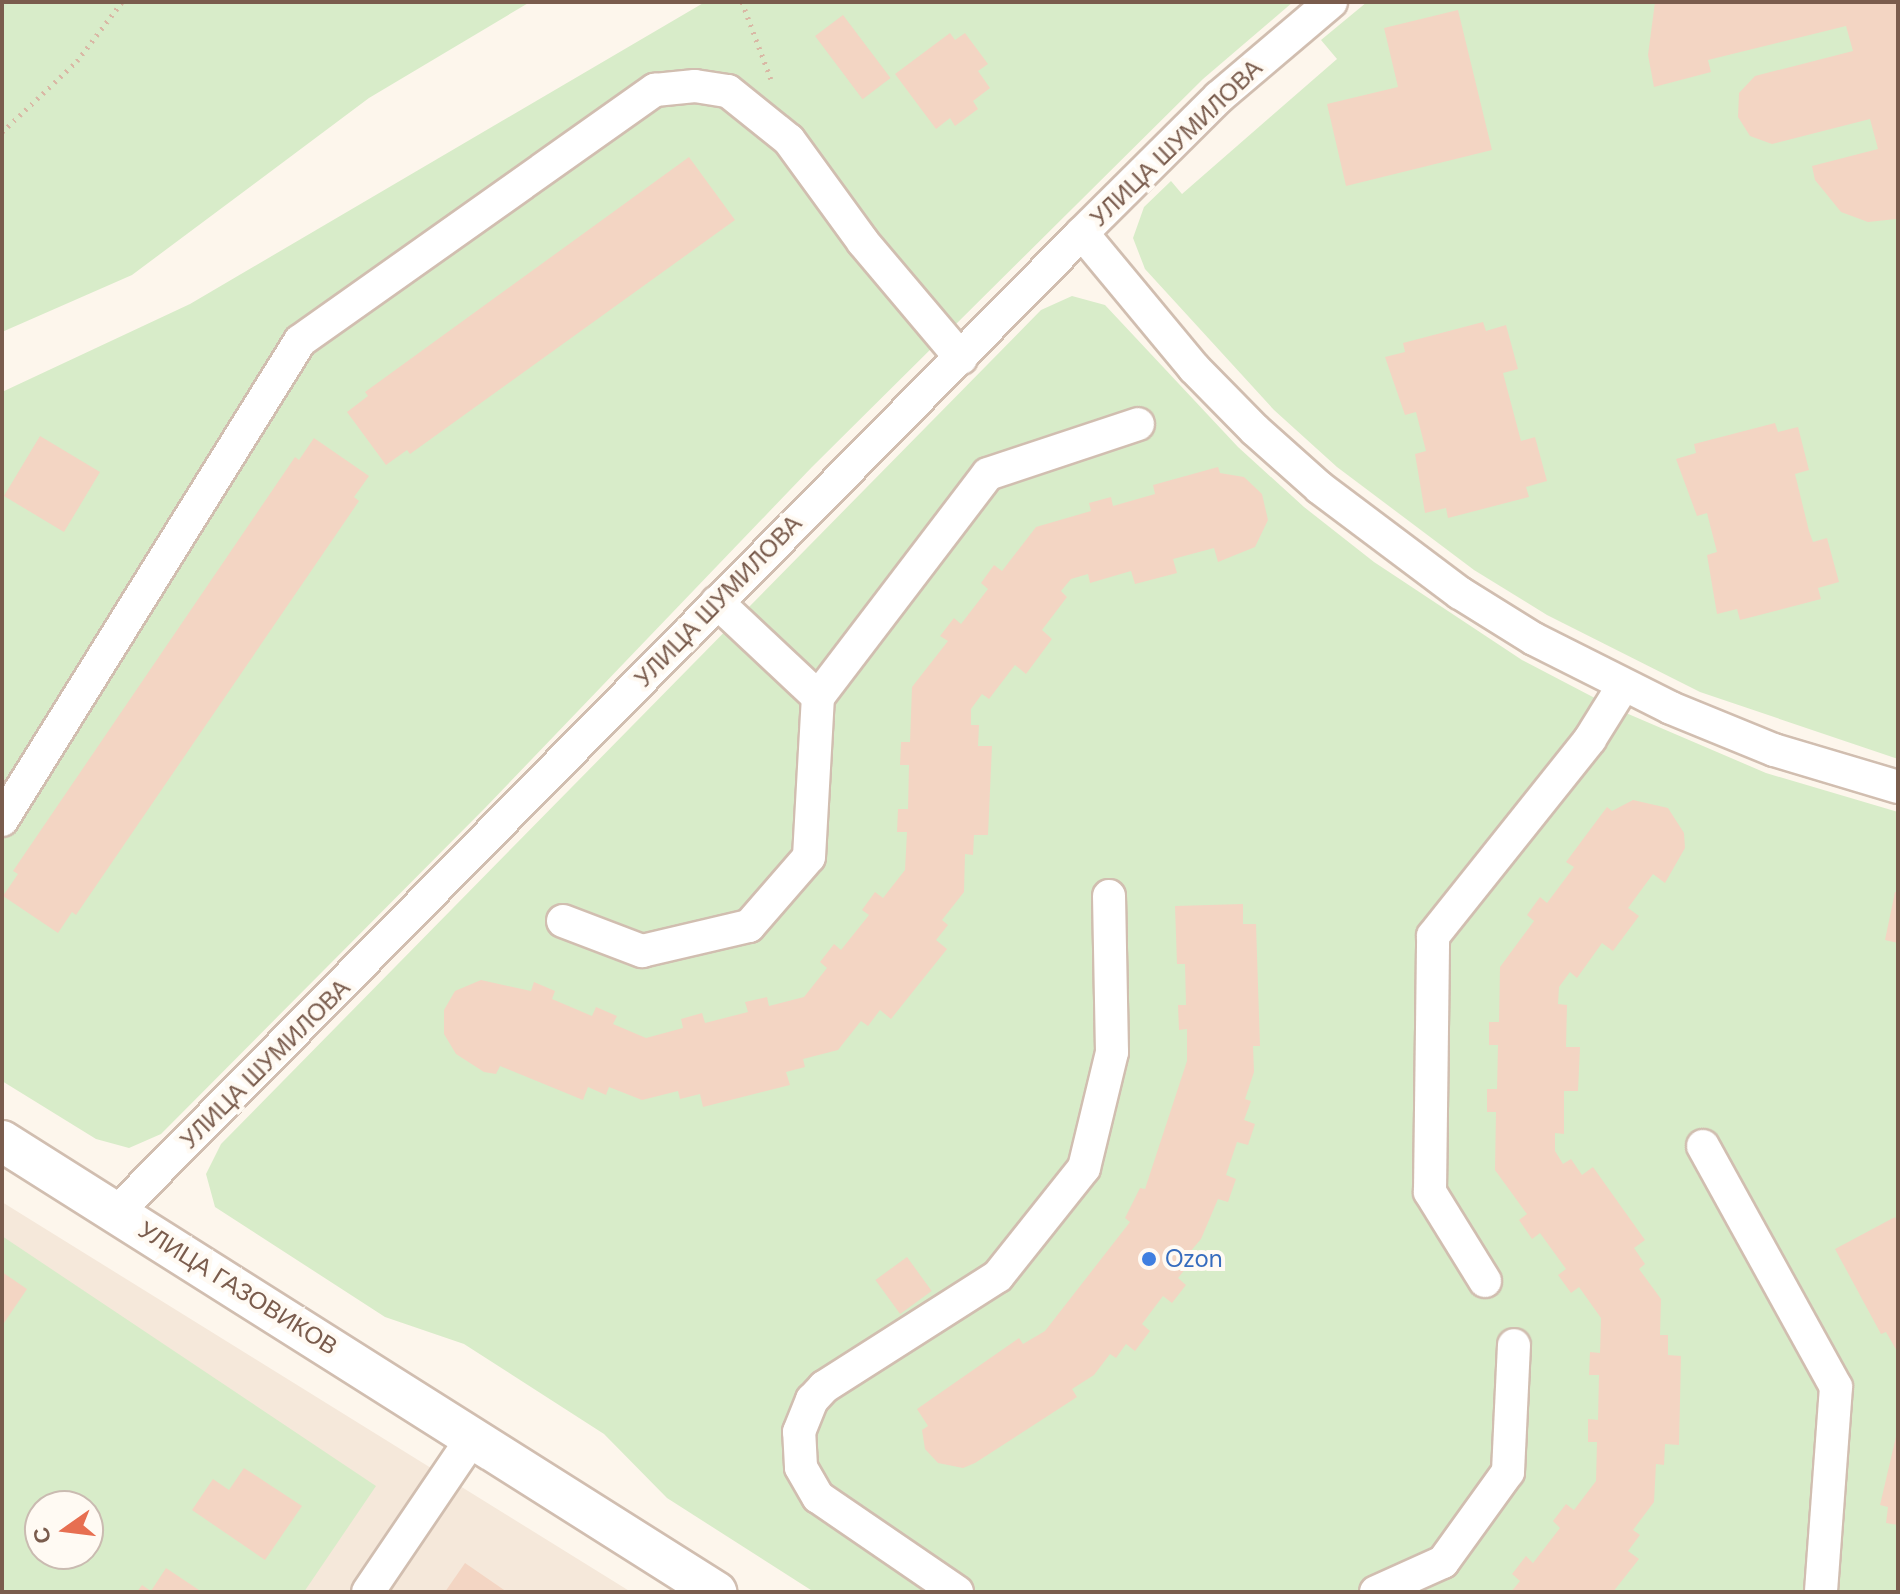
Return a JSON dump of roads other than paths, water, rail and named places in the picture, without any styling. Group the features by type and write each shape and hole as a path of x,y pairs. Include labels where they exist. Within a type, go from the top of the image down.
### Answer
{"street":[{"name":"УЛИЦА ШУМИЛОВА","path":"117,1212 1082,233 1219,97 1331,2"},
{"path":"2,820 300,341 655,90 695,86 728,91 789,140 863,242 961,358"},
{"path":"1082,233 1194,368 1320,488 1460,593 1623,686 1774,750 1898,787"},
{"path":"563,921 642,951 749,926 809,857 818,697 988,474 1138,424"},
{"path":"717,602 818,697"},
{"path":"1485,1281 1430,1192 1433,936 1590,739 1623,686"},
{"path":"957,1592 818,1497 801,1467 799,1432 808,1407 824,1387 998,1276 1084,1168 1112,1052 1109,896"},
{"name":"УЛИЦА ГАЗОВИКОВ","path":"2,1141 716,1592"},
{"path":"1703,1146 1836,1387 1821,1592"},
{"path":"1376,1592 1443,1562 1508,1472 1514,1345"},
{"path":"368,1592 473,1437"}],"place":[{"name":"Ozon","path":"1149,1259"}]}
